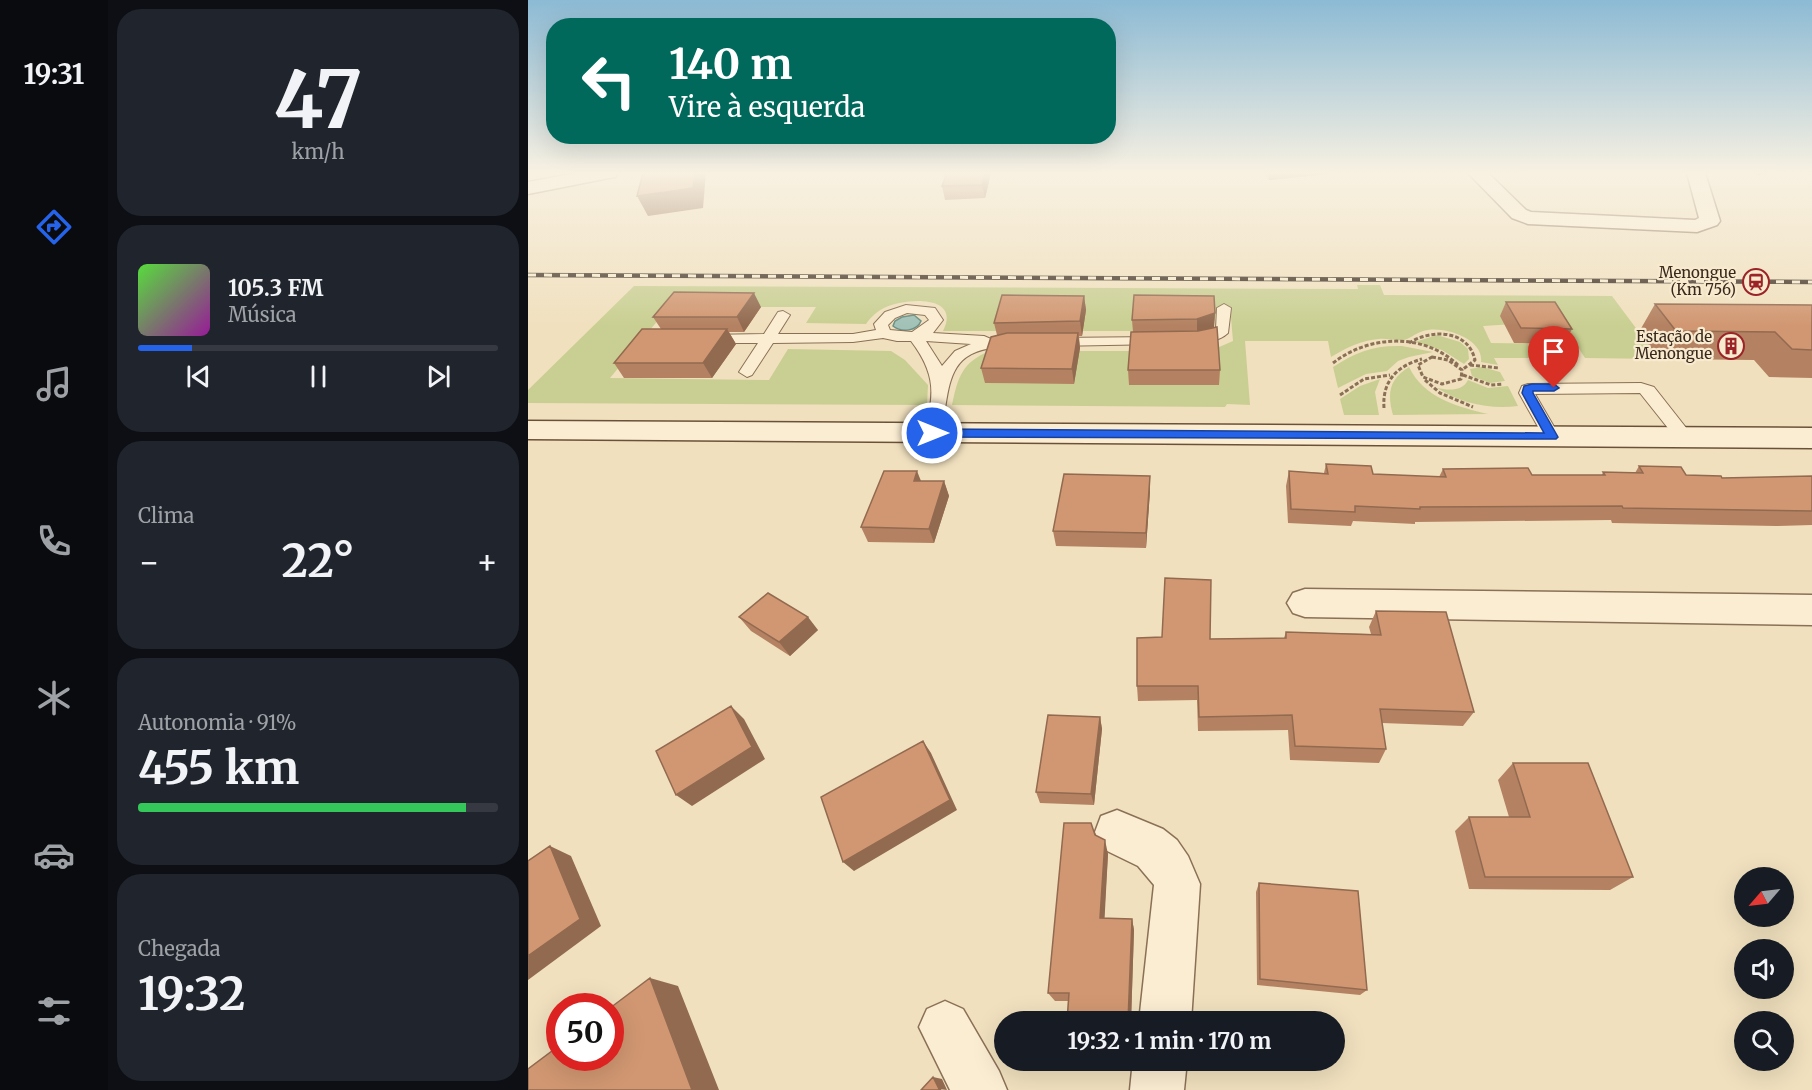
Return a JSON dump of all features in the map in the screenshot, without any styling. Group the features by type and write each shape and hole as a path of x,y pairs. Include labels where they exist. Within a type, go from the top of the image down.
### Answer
{"street":[{"path":"1652,224 1697,226 1703,224"},
{"path":"528,431 1812,438"},
{"path":"1305,603 1812,610"},
{"path":"1117,832 1155,848 1169,863 1177,884 1166,1011"},
{"path":"945,1027 980,1090"},
{"path":"1157,1090 1159,1071"}],"lane":[{"path":"687,338 853,338 884,333 898,338 915,336 1010,342 1197,340 1218,335 1223,330 1224,308"},
{"path":"884,333 881,324 890,315 906,309 930,311 936,320 934,324 930,329 915,336"},
{"path":"747,372 783,315"},
{"path":"915,336 928,352 941,382"},
{"path":"932,433 941,405 941,382 948,364 960,353 981,345 1010,342"},
{"path":"1552,437 1527,393 1528,389 1641,388 1648,390 1684,438"}],"path":[{"path":"1409,343 1426,334 1446,334 1469,346 1475,353 1475,360 1462,372 1458,382 1444,385 1423,377"},
{"path":"1333,363 1345,354 1367,344 1409,343 1445,354 1462,372 1491,385 1506,383"},
{"path":"1340,395 1364,380 1390,375 1401,366 1425,359 1446,359 1458,366"},
{"path":"1425,359 1421,361 1417,369 1440,393 1479,409"},
{"path":"1469,365 1499,368"},
{"path":"1386,415 1383,393 1390,375"}],"green space":[{"path":"1357,285 1380,285 1384,295 1612,296 1659,359 1585,358 1561,321 1483,326 1491,343 1561,344 1569,358 1494,358 1498,365 1481,362 1477,347 1462,336 1444,330 1422,331 1404,340 1366,341 1331,357 1328,341 1245,341 1250,405 1227,404 1225,407 952,405 959,379 967,366 990,351 1210,351 1233,341 1230,306 1218,306 1214,321 1189,331 943,331 947,319 945,310 938,305 916,301 884,308 866,324 806,323 816,307 669,307 610,378 769,380 788,349 891,351 905,360 928,385 927,405 528,403 528,390 634,286 1358,289"},
{"path":"1437,335 1460,342 1468,349 1469,359 1464,364 1442,350 1415,342"},
{"path":"1402,346 1433,352 1398,361 1387,371 1366,374 1338,388 1333,367 1366,350"},
{"path":"1409,367 1423,386 1443,400 1488,414 1393,415 1390,400 1391,388 1397,377"},
{"path":"1482,367 1500,372 1505,381 1490,383 1472,376 1470,369"},
{"path":"1380,379 1375,392 1379,415 1344,415 1340,399 1360,386"},
{"path":"1468,380 1488,388 1508,386 1518,406 1497,407 1476,404 1456,398 1437,388 1450,390 1462,387"}],"water":[{"path":"914,315 921,321 913,329 901,330 893,326 895,321 902,317"}],"building":[{"path":"674,292 754,293 737,317 653,317"},
{"path":"1002,295 1084,296 1080,321 994,323"},
{"path":"1134,295 1214,296 1215,313 1197,319 1132,320"},
{"path":"1506,302 1555,302 1572,329 1521,328"},
{"path":"1655,304 1812,305 1812,350 1792,349 1775,332 1676,331"},
{"path":"1217,327 1220,370 1128,370 1131,332 1198,331"},
{"path":"642,329 727,329 703,363 614,363"},
{"path":"1007,333 1078,333 1072,369 981,368 991,337"},
{"path":"1326,464 1371,466 1373,474 1446,477 1443,469 1528,468 1532,475 1605,475 1603,472 1643,473 1639,466 1681,467 1686,475 1721,476 1722,478 1812,476 1812,511 1623,508 1622,506 1420,507 1420,509 1355,506 1355,512 1291,509 1289,471 1328,474"},
{"path":"884,471 917,471 914,481 944,481 929,529 861,527"},
{"path":"1064,474 1150,476 1146,533 1053,531"},
{"path":"1165,578 1211,580 1210,639 1286,638 1286,632 1381,635 1376,611 1446,612 1474,712 1380,709 1386,749 1295,746 1292,715 1199,717 1198,686 1137,686 1137,638 1162,637"},
{"path":"768,593 808,617 779,642 739,617"},
{"path":"731,706 752,747 676,795 656,751"},
{"path":"1048,715 1100,717 1091,794 1036,792"},
{"path":"923,741 950,800 843,862 821,797"},
{"path":"1513,763 1588,763 1633,877 1485,877 1469,817 1530,817"},
{"path":"1064,823 1091,823 1095,835 1105,840 1100,918 1132,919 1128,1011 1068,1011 1069,993 1048,993"},
{"path":"550,846 580,919 528,956 528,861"},
{"path":"1259,883 1358,891 1367,990 1260,979"},
{"path":"650,978 692,1090 528,1090 528,1069 546,1056 546,1071 624,1071 624,998"},
{"path":"933,1077 941,1090 921,1090"}],"railway":[{"path":"528,275 1812,282"}],"place":[{"name":"Menongue (Km 756)","path":"1756,282"},
{"name":"Estação de Menongue","path":"1731,346"}],"route":[{"path":"932,433 1552,437 1527,393 1528,389 1532,388 1554,388"}]}
